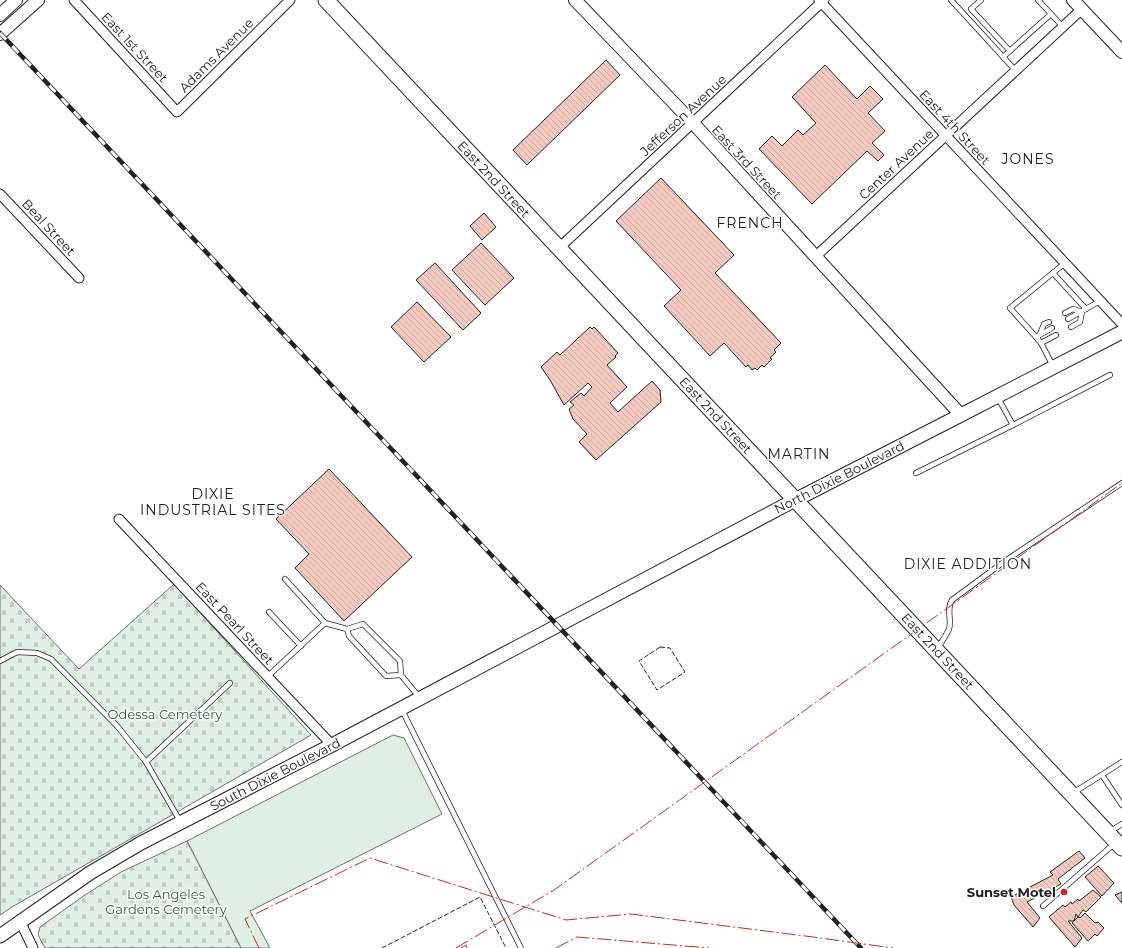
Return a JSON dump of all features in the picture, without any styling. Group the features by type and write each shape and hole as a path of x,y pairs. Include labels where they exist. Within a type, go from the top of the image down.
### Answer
{"main road":[{"name":"East 2nd Street","path":"326,0 1115,840"},
{"name":"North Dixie Boulevard","path":"557,625 795,500 1122,332"},
{"name":"South Dixie Boulevard","path":"0,936 111,860 181,822 332,745 557,625"}],"street":[{"path":"0,15 16,0"},
{"path":"0,34 38,0"},
{"name":"East 1st Street","path":"74,0 177,112"},
{"name":"Adams Avenue","path":"177,112 290,0"},
{"name":"East 3rd Street","path":"575,0 693,123 961,415"},
{"path":"1073,0 1122,52"},
{"name":"Jefferson Avenue","path":"559,248 821,1"},
{"name":"East 4th Street","path":"821,1 1122,324"},
{"name":"Center Avenue","path":"816,257 1082,9"},
{"name":"Beal Street","path":"1,198 79,278"},
{"name":"East Pearl Street","path":"119,519 332,745"},
{"path":"20,922 33,948"}],"lane":[{"path":"951,0 1016,71"},
{"path":"965,15 981,0"},
{"path":"1038,0 1063,27"},
{"path":"972,9 1010,51"},
{"path":"1003,57 1051,14"},
{"path":"1054,368 1036,337 1010,308 1065,263"},
{"path":"1053,273 1084,310"},
{"path":"1068,319 1100,301"},
{"path":"1065,313 1073,309 1084,310"},
{"path":"1071,327 1080,322 1084,310"},
{"path":"1040,334 1044,324 1048,322"},
{"path":"1036,337 1052,328"},
{"path":"1041,344 1056,335"},
{"path":"916,473 1110,375"},
{"path":"997,397 1013,425"},
{"path":"936,650 949,628 949,610 952,600 1005,561 1122,483"},
{"path":"285,579 325,624 347,629 363,624 400,661 401,675 420,698"},
{"path":"269,612 301,646"},
{"path":"268,677 325,624"},
{"path":"347,629 349,636 386,676 401,675"},
{"path":"0,661 17,652 37,653 51,659 118,726 146,762 181,822"},
{"path":"146,762 230,684"},
{"path":"401,708 521,948"},
{"path":"1071,794 1122,762"},
{"path":"1102,775 1122,805"},
{"path":"1043,906 1115,840 1122,824"}],"green space":[{"name":"Odessa Cemetery","path":"174,584 311,735 0,915 0,585 79,669"},
{"path":"393,735 404,738 442,814 250,911 270,948 241,948 187,841"},
{"name":"Los Angeles Gardens Cemetery","path":"187,841 241,948 45,948 38,935 40,927 121,872"}],"building":[{"path":"606,60 620,75 527,165 513,150"},
{"path":"825,65 857,99 870,86 883,99 868,113 885,131 872,143 884,155 878,161 867,151 812,204 759,149 772,136 782,146 798,130 803,135 816,123 792,97"},
{"path":"661,178 734,255 715,273 781,343 774,350 776,352 770,358 772,359 764,367 762,365 757,370 755,368 752,370 748,365 746,367 724,343 710,356 664,306 681,290 616,221"},
{"path":"484,213 496,227 482,240 470,226"},
{"path":"481,243 514,278 485,305 452,270"},
{"path":"435,263 481,313 463,330 416,280"},
{"path":"417,302 451,337 424,362 391,327"},
{"path":"590,327 592,329 594,327 618,353 615,356 616,357 607,365 627,387 610,403 618,412 652,381 660,390 661,402 596,460 579,442 587,434 573,419 569,409 574,405 570,402 581,393 584,396 592,387 588,383 564,405 541,367 557,352 560,355"},
{"path":"329,469 412,557 344,621 295,568 309,554 276,519"},
{"path":"1079,851 1085,858 1058,879 1061,884 1027,902 1040,918 1033,927 1014,905 1011,897 1053,875 1050,872"},
{"path":"1098,866 1114,883 1102,896 1085,877"},
{"path":"1093,890 1101,897 1086,912 1083,910 1078,917 1076,914 1074,921 1068,921 1082,938 1075,947 1049,917 1063,905 1065,907 1078,899 1079,901"},
{"path":"1122,892 1122,903 1115,895"},
{"path":"1085,913 1095,923 1098,922 1104,928 1097,936 1095,934 1088,941 1072,923"}],"railway":[{"path":"0,33 861,948"}],"fence":[{"path":"660,647 670,648 685,672 657,690 639,661 660,647"},
{"path":"382,948 480,897 506,948"}],"power":[{"path":"456,948 554,890 1122,483"},
{"path":"259,948 245,919 370,858 566,920 631,914 893,948"},
{"path":"556,948 577,937 709,948"},
{"path":"461,948 466,945 467,948"}],"place":[{"name":"Sunset Motel","path":"1064,892"}],"district":[{"name":"JONES","path":"1028,159"},
{"name":"FRENCH","path":"750,223"},
{"name":"MARTIN","path":"799,454"},
{"name":"DIXIE INDUSTRIAL SITES","path":"213,502"},
{"name":"DIXIE ADDITION","path":"968,564"}]}
